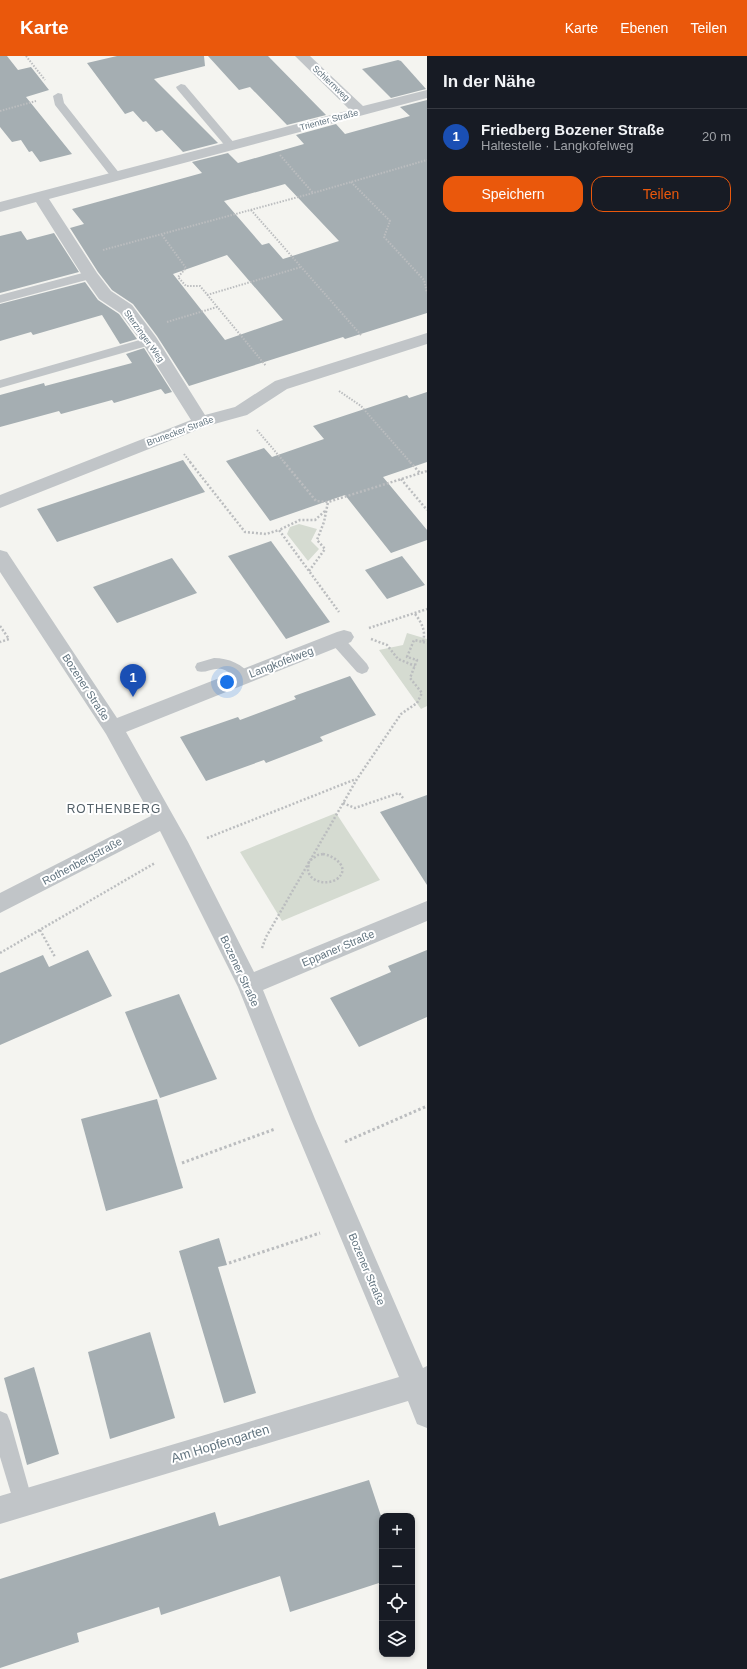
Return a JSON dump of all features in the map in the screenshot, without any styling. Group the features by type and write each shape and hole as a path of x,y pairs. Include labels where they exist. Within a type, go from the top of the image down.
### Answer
{"street":[{"name":"Schlernweg","path":"302,56 360,111"},
{"name":"Trienter Straße","path":"0,207 427,94"},
{"name":"Sterzinger Weg","path":"40,197 90,275 105,295 126,309 146,335 200,422"},
{"name":"Brunecker Straße","path":"0,502 200,422 241,411 281,385 427,338"},
{"name":"Bozener Straße","path":"0,557 113,728 180,848 249,985 303,1119 348,1223 422,1382 427,1414"},
{"name":"Langkofelweg","path":"113,728 345,637"},
{"name":"Rothenbergstraße","path":"0,904 164,819"},
{"name":"Eppaner Straße","path":"249,985 427,911"},
{"name":"Am Hopfengarten","path":"12,1506 422,1382"}],"lane":[{"path":"181,87 231,146"},
{"path":"58,96 60,103 116,176"},
{"path":"0,299 90,275"},
{"path":"0,384 146,335"},
{"path":"345,637 362,668"},
{"path":"202,667 219,662 230,665 244,677"},
{"name":"Am Hopfengarten","path":"0,1421 12,1506"}],"path":[{"path":"264,137 313,193"},
{"path":"79,257 427,160"},
{"path":"351,182 390,221 384,238 424,280 427,293"},
{"path":"250,210 362,336"},
{"path":"162,235 186,268 178,277 186,286 200,286 264,364"},
{"path":"207,295 301,267"},
{"path":"146,335 217,307"},
{"path":"322,373 341,393 361,406 420,473"},
{"path":"241,411 316,501 328,502 427,471"},
{"path":"168,435 245,532 266,534 279,530 300,520 315,520 325,511"},
{"path":"401,479 427,510"},
{"path":"309,571 325,548 317,540 324,522 328,502"},
{"path":"279,530 309,571 345,637 415,614 427,608"},
{"path":"415,614 425,627 423,642"},
{"path":"0,626 9,639 0,642"},
{"path":"249,985 266,937 343,802 401,714 417,703 422,692 410,678 417,660 407,657 414,640 427,643"},
{"path":"387,645 398,659 415,666"},
{"path":"0,953 180,848 357,779"},
{"path":"343,802 355,808 399,793 404,798"},
{"path":"318,855 328,855 334,857 339,860 341,865 341,874 333,882 328,883 317,881 312,878 308,870 310,861 318,855"},
{"path":"40,930 55,957"},
{"path":"318,1154 427,1106"},
{"path":"182,1163 303,1119"},
{"path":"229,1263 348,1223"}],"shaded area":[{"path":"299,524 317,529 311,541 319,549 308,561 287,534 290,527"},
{"path":"407,633 427,639 427,706 421,709 379,650 403,645"},
{"path":"336,813 380,880 282,921 240,852"}],"building":[{"path":"0,56 7,56 18,70 31,67 49,90 26,97 72,154 40,162 32,151 29,152 21,140 12,142 0,127"},
{"path":"117,56 204,56 205,66 154,79 218,143 183,152 162,130 156,132 146,121 143,122 133,111 125,114 87,63"},
{"path":"208,56 268,56 326,115 287,125 250,87 239,90"},
{"path":"398,60 401,61 426,89 391,98 362,69"},
{"path":"427,100 427,313 345,339 343,337 189,386 157,336 133,304 112,290 98,272 70,228 84,224 72,209 202,173 192,162 228,153 238,163 304,144 296,135 336,124 345,134 410,116 400,107","holes":["285,184 339,241 283,259 269,243 262,245 224,201","227,255 283,320 225,340 173,274"]},
{"path":"21,231 27,240 54,233 79,272 0,293 0,236"},
{"path":"85,282 98,300 119,314 137,339 120,344 102,315 33,335 31,332 0,341 0,304"},
{"path":"144,348 172,392 165,394 161,389 114,403 112,400 61,414 59,411 0,427 0,395 44,383 45,386 132,363 126,354"},
{"path":"427,392 427,462 383,477 427,530 427,540 391,553 345,495 270,521 226,461 264,448 272,457 324,439 313,426 407,395 409,398"},
{"path":"183,460 205,492 57,542 37,509"},
{"path":"271,541 330,622 286,639 228,556"},
{"path":"402,556 425,585 387,599 365,570"},
{"path":"172,558 197,593 117,623 93,587"},
{"path":"350,676 376,715 320,737 323,741 266,763 264,760 206,781 180,737 238,717 240,720 296,699 294,696"},
{"path":"427,795 427,885 380,812"},
{"path":"88,950 112,996 0,1045 0,973 43,955 49,967"},
{"path":"427,950 427,1017 359,1047 330,998 391,972 388,966"},
{"path":"179,994 217,1079 160,1098 125,1012"},
{"path":"157,1099 183,1188 106,1211 81,1119"},
{"path":"219,1238 227,1265 218,1267 256,1393 224,1403 179,1251"},
{"path":"150,1332 175,1418 110,1439 88,1352"},
{"path":"34,1367 59,1454 27,1465 4,1378"},
{"path":"369,1480 380,1513 379,1583 290,1612 280,1576 161,1615 159,1607 77,1633 79,1642 0,1668 0,1579 215,1512 219,1526"}],"place":[{"name":"Friedberg Bozener Straße","path":"133,697"}],"district":[{"name":"ROTHENBERG","path":"114,809"}]}
